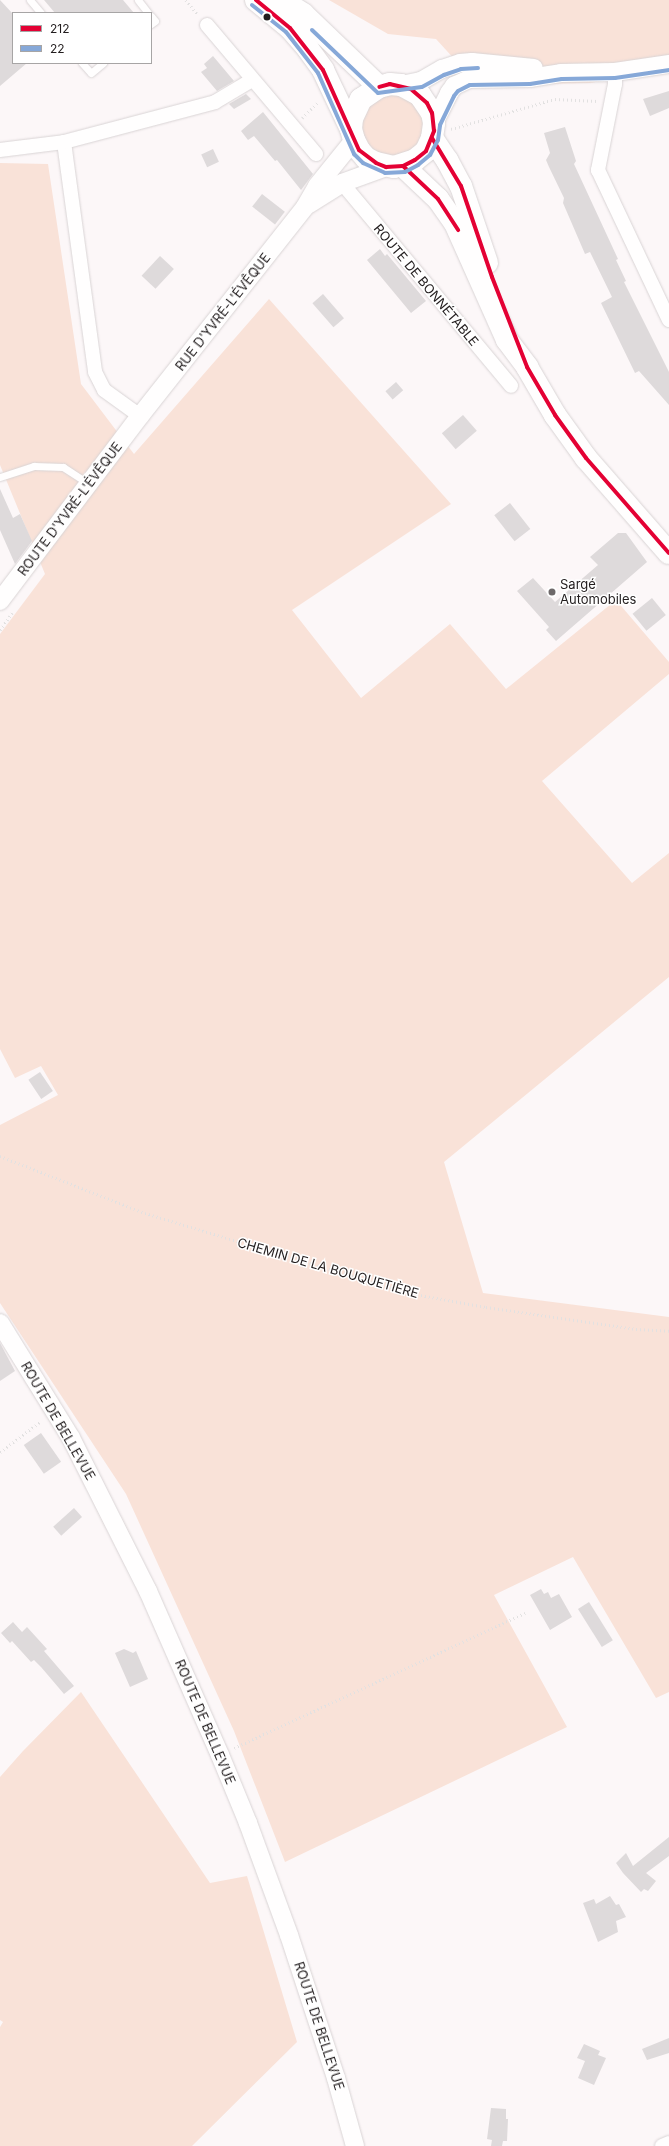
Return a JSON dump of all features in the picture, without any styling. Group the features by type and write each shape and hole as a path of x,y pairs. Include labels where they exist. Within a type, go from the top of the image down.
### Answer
{"main road":[{"path":"256,0 290,28 323,70 359,150 366,158 394,166 438,199 455,223 507,340 527,367 555,415 586,458 669,553"},
{"path":"281,0 303,14 378,87"},
{"path":"352,134 352,118 361,99 378,87 390,84 401,85 416,92 427,103 447,160 461,186 492,278 527,367"},
{"path":"394,166 415,160 426,151 437,131"}],"street":[{"path":"207,25 316,154"},
{"path":"401,85 421,81 442,69 460,63 472,62 529,67 561,73"},
{"path":"437,131 449,92 454,86 469,79 530,78 561,73 615,72 669,64"},
{"path":"615,72 615,84 610,103 598,170 669,320"},
{"path":"0,150 64,142 215,102 252,80"},
{"path":"305,207 317,186 352,134"},
{"path":"64,142 95,372 104,390 140,416"},
{"path":"305,207 342,183 394,166"},
{"name":"ROUTE DE BONNÉTABLE","path":"342,183 511,386"},
{"name":"RUE D'YVRÉ-L'ÉVÊQUE","path":"140,416 305,207"},
{"name":"ROUTE D'YVRÉ-L'ÉVÊQUE","path":"0,601 140,416"},
{"name":"ROUTE DE BELLEVUE","path":"0,1323 71,1438 148,1591 220,1755 248,1823 289,1935 336,2078 355,2146"},
{"path":"662,2146 669,2143"}],"lane":[{"path":"30,0 40,12"},
{"path":"138,0 147,12"},
{"path":"83,64 91,73 102,64"},
{"path":"0,477 10,472 34,466 63,467 89,484"}],"path":[{"path":"186,0 207,25"},
{"path":"437,131 555,99 610,103"},
{"name":"CHEMIN DE LA BOUQUETIÈRE","path":"0,1156 145,1213 409,1293 636,1329 669,1331"},
{"path":"0,1452 54,1411"},
{"path":"220,1755 525,1612"}],"shaded area":[{"path":"329,0 669,0 669,69 590,83 478,85 436,39 388,34"},
{"path":"380,93 412,97 427,127 418,149 397,160 365,148 359,117"},
{"path":"0,163 48,164 81,384 134,454 269,299 451,504 292,610 361,698 450,624 506,689 616,600 669,662 669,674 542,781 632,883 669,853 669,977 444,1162 483,1293 669,1317 669,1692 656,1698 573,1557 494,1595 567,1727 285,1862 234,1731 126,1494 0,1303 0,1125 58,1095 41,1066 15,1078 0,1049 0,634 45,574 0,465"},
{"path":"81,1692 210,1883 247,1876 297,2042 192,2146 0,2146 0,2027 3,2022 0,2020 0,1777 23,1751"}],"building":[{"path":"0,0 12,13 12,64 26,64 0,86"},
{"path":"44,0 123,0 133,12 54,12"},
{"path":"213,56 234,81 217,91 201,72 207,68 204,64"},
{"path":"669,91 669,108 650,116 643,99"},
{"path":"246,94 251,99 234,109 229,104"},
{"path":"263,112 313,174 301,190 277,160 275,161 254,136 248,140 241,131"},
{"path":"565,127 576,161 574,164 618,259 616,260 626,281 624,282 669,372 669,405 639,371 635,373 601,303 612,297 590,252 585,254 563,203 564,198 546,160 550,153 544,133"},
{"path":"213,149 219,162 207,167 201,154"},
{"path":"262,194 285,212 275,224 252,207"},
{"path":"380,249 385,256 387,254 426,301 411,313 367,260"},
{"path":"160,256 174,269 155,289 142,276"},
{"path":"323,294 344,318 333,327 312,303"},
{"path":"396,382 403,390 393,399 385,391"},
{"path":"463,415 477,431 456,449 442,433"},
{"path":"0,489 13,518 20,514 32,541 15,564 0,530"},
{"path":"510,503 530,529 515,541 494,515"},
{"path":"618,533 626,533 647,562 556,641 546,630 549,627 517,591 533,578 555,602 598,565 590,557"},
{"path":"652,598 666,615 646,631 633,614"},
{"path":"40,1072 53,1091 41,1099 28,1080"},
{"path":"0,1343 15,1371 0,1381"},
{"path":"41,1433 61,1462 44,1474 24,1445"},
{"path":"74,1508 82,1517 61,1536 53,1527"},
{"path":"541,1589 544,1594 548,1592 551,1598 559,1594 572,1617 550,1630 530,1595"},
{"path":"589,1602 613,1640 602,1647 578,1609"},
{"path":"13,1622 22,1632 27,1627 47,1649 44,1651 74,1686 64,1694 34,1660 31,1662 12,1641 10,1643 1,1633"},
{"path":"124,1649 133,1653 136,1651 148,1679 130,1687 115,1653"},
{"path":"669,1837 669,1856 646,1873 656,1881 648,1891 644,1889 641,1892 623,1873 616,1863 626,1853 633,1866"},
{"path":"610,1896 616,1905 619,1904 626,1917 616,1921 618,1932 598,1942 583,1903 594,1899 596,1904"},
{"path":"669,2038 669,2053 647,2060 642,2049"},
{"path":"584,2044 600,2051 598,2055 606,2058 594,2085 578,2078 585,2061 577,2058"},
{"path":"491,2108 506,2109 506,2119 508,2119 507,2141 503,2141 502,2146 491,2146 492,2140 487,2139"}],"transit line":[{"name":"212","path":"256,0 290,28 323,70 359,150 376,163 386,167 403,166 415,160 426,151 434,131 432,113 427,103 411,89 390,84 379,87"},
{"name":"22","path":"252,5 286,32 318,73 354,154 363,163 385,173 405,172 418,165 430,155 438,140 440,125 454,96 458,91 470,85 530,84 562,79 615,78 669,70"},
{"name":"22","path":"312,30 378,93 422,87 444,75 461,69 478,68"},
{"name":"212","path":"432,138 461,186 492,277 527,367 555,415 586,458 669,553"},
{"name":"212","path":"403,166 438,199 458,230"}],"place":[{"name":"Sargé Automobiles","path":"552,592"}]}
